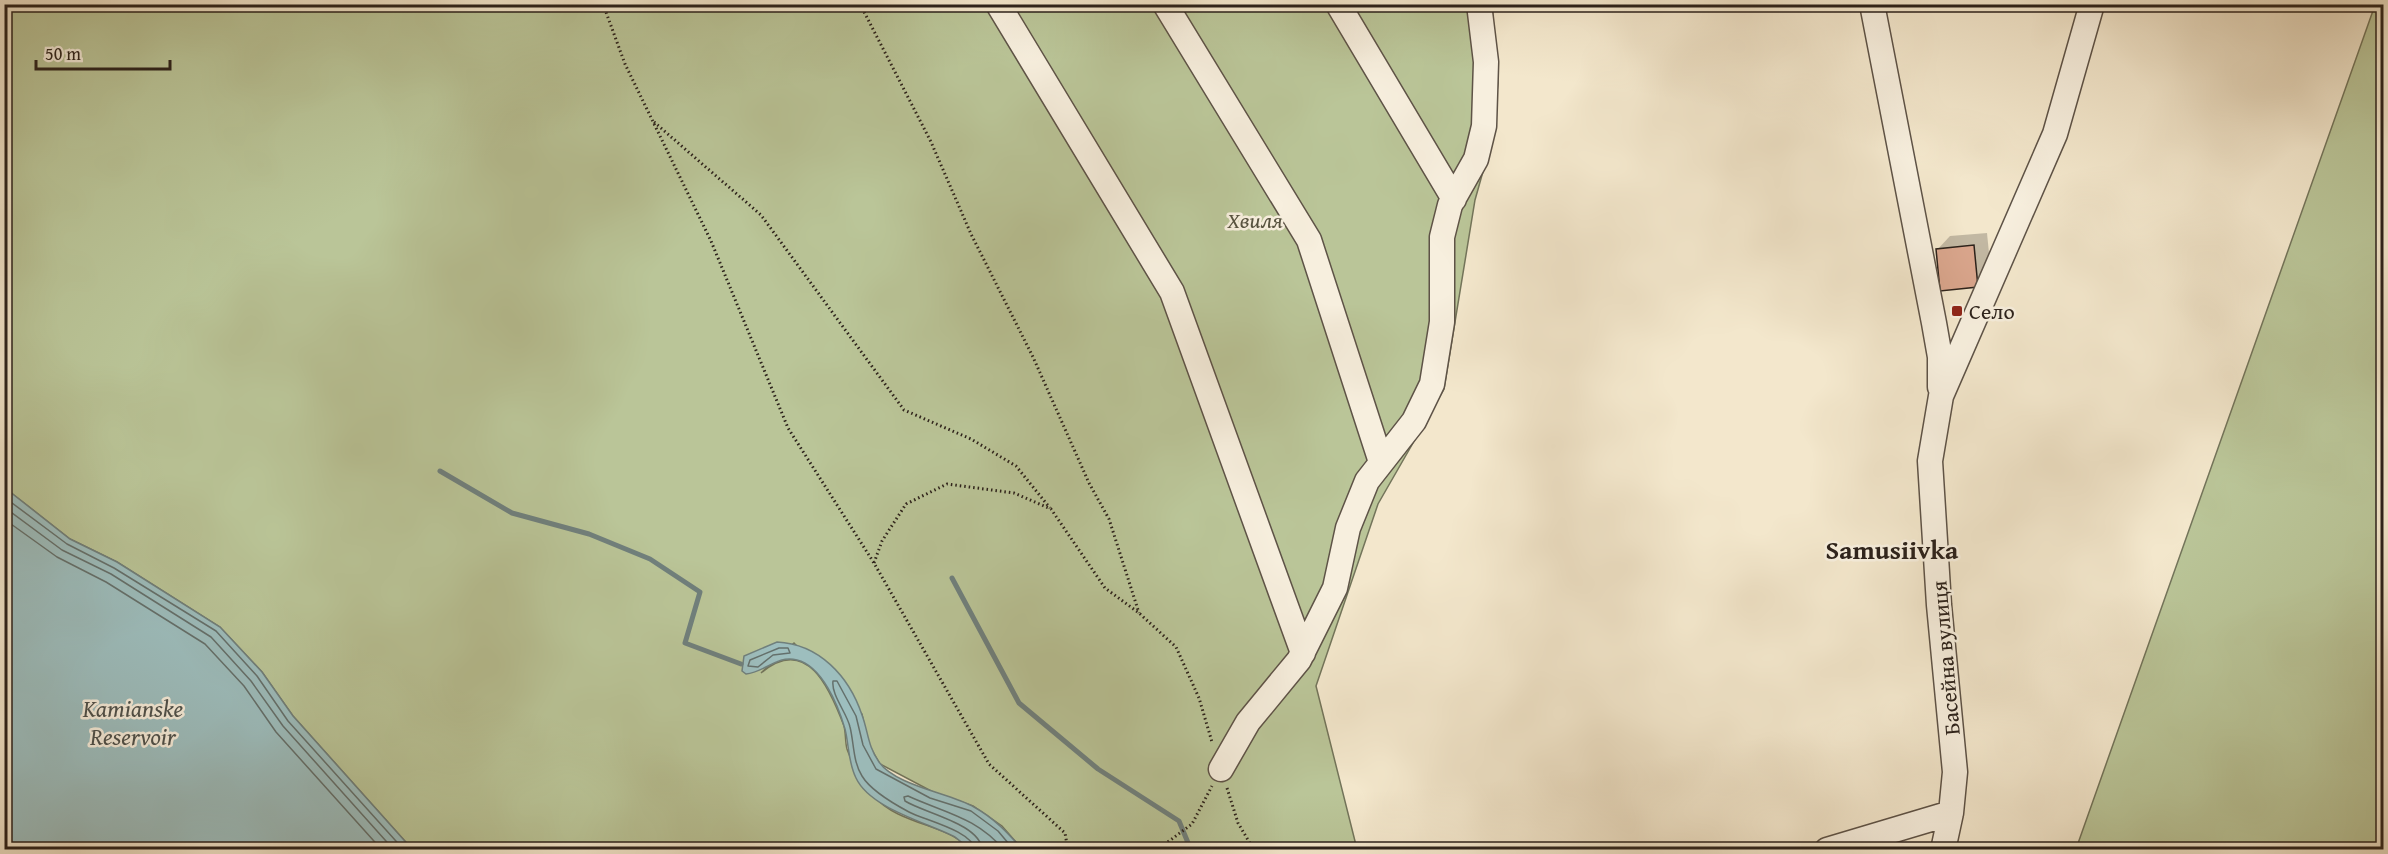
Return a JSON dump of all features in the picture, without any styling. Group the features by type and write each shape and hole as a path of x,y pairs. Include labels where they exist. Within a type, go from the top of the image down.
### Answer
{"street":[{"path":"998,4 1172,292 1303,653"},
{"path":"1166,4 1308,240 1381,462"},
{"path":"1338,4 1454,199"},
{"path":"1221,769 1248,722 1303,653 1335,588 1348,528 1367,481 1414,421 1432,384 1442,322 1442,237 1454,199 1476,159 1484,126 1486,62 1479,4"},
{"path":"1872,4 1940,357 1941,396"},
{"path":"1941,396 2055,134 2092,4"},
{"name":"Басейна вулиця","path":"1941,396 1930,461 1939,605 1955,772 1951,813 1943,849"},
{"path":"1827,849 1951,813"}],"path":[{"path":"603,4 625,64 711,241 788,428 874,564 989,764 1065,833 1068,849"},
{"path":"860,4 931,142 972,234 1033,357 1089,483 1109,519 1140,613"},
{"path":"651,119 761,215 903,410 971,439 1016,466 1051,509 1105,588 1140,613 1176,647 1199,698 1238,823 1254,849"},
{"path":"874,564 882,541 906,504 947,484 1014,493 1051,509"},
{"path":"1157,849 1192,824 1221,769"}],"green space":[{"name":"Хвиля","path":"4,5 1492,5 1498,83 1491,143 1475,200 1444,389 1378,504 1316,686 1357,849 1022,849 1002,826 973,806 933,792 880,764 868,743 862,714 794,643 761,673 777,663 791,660 804,663 814,671 832,697 844,726 847,749 875,797 891,810 953,836 972,849 412,849 293,716 262,672 220,627 117,562 70,539 5,488"},
{"path":"2375,5 2384,5 2383,849 2076,849"}],"water":[{"name":"Kamianske Reservoir","path":"5,488 70,539 117,562 220,627 262,672 293,716 412,849 5,849"},
{"path":"777,642 806,649 819,656 840,675 856,701 875,756 887,770 910,783 964,802 981,811 1022,849 989,851 972,849 953,836 899,813 873,798 863,789 853,772 845,729 838,709 828,688 814,670 806,664 790,659 753,673 746,674 742,671 744,656"}],"building":[{"path":"1974,245 1978,287 1940,291 1936,249"}],"waterway":[{"path":"440,471 512,513 589,534 650,559 700,592 685,643 741,664"},
{"path":"952,578 1019,703 1098,769 1179,821 1191,850"}],"place":[{"name":"Село","path":"1957,311"}],"district":[{"name":"Samusiivka","path":"1892,549"}]}
